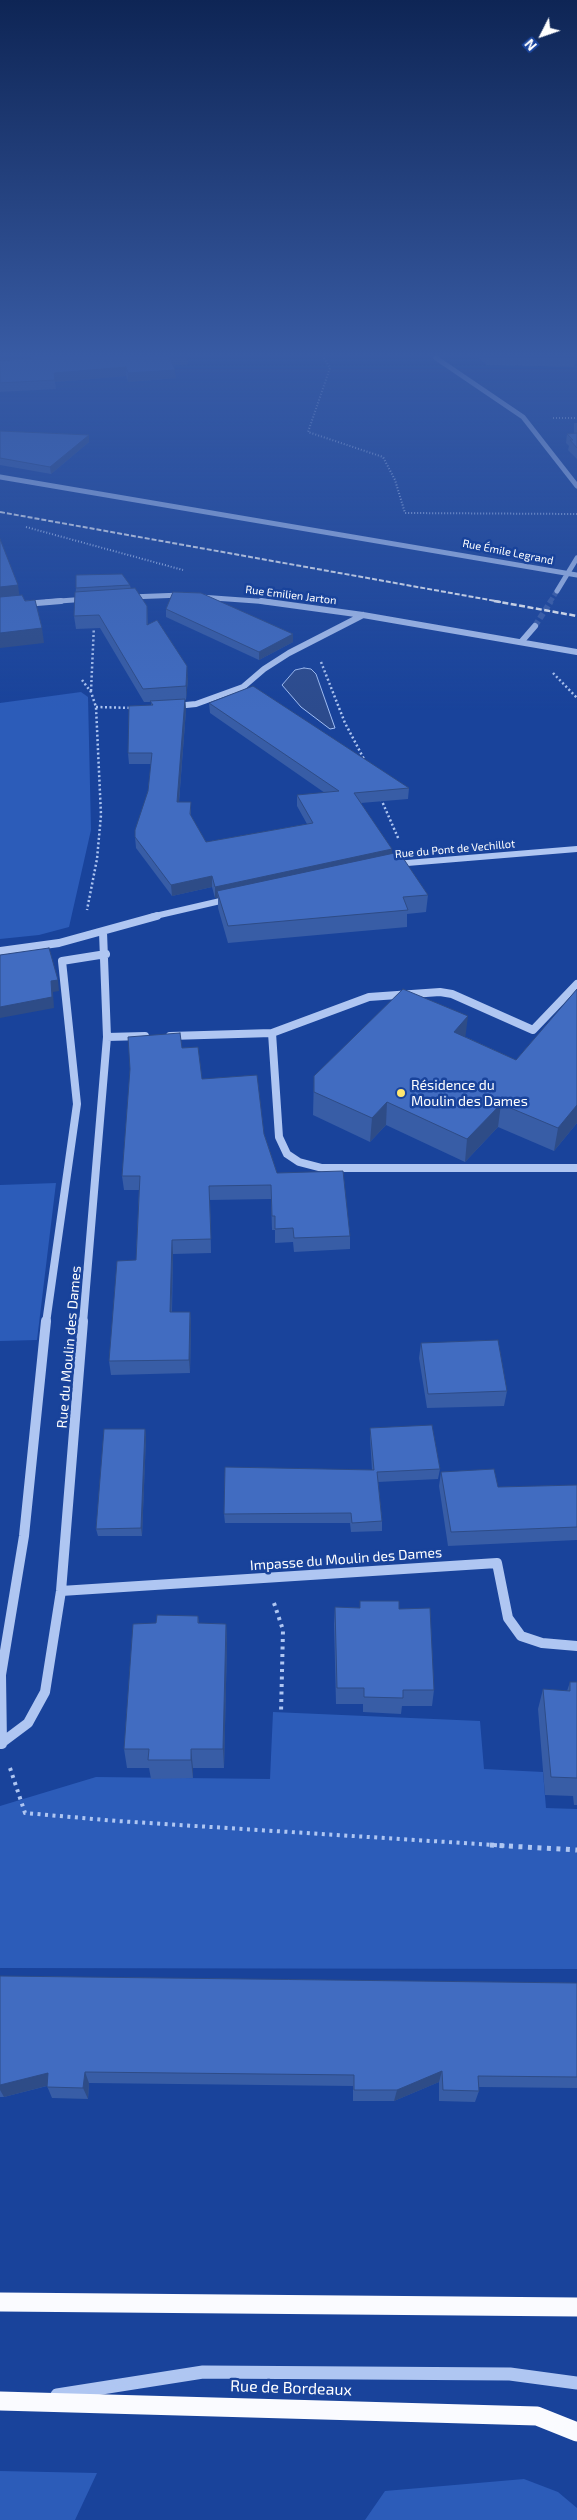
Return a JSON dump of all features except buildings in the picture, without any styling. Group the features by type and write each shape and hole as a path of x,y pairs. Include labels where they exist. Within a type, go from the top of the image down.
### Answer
{"main road":[{"path":"0,2302 492,2308 577,2307"},
{"name":"Rue de Bordeaux","path":"9,2401 537,2416 577,2432"}],"street":[{"path":"569,476 577,486"},
{"name":"Rue Émile Legrand","path":"0,478 487,558 577,575"},
{"path":"557,591 577,558"},
{"name":"Rue Emilien Jarton","path":"124,597 179,595 252,600 363,615 577,652"},
{"path":"19,604 96,598"},
{"path":"133,708 196,704 225,695 243,687 280,658 363,615"},
{"path":"522,641 535,626"},
{"name":"Rue du Pont de Vechillot","path":"388,866 577,848"},
{"path":"0,951 42,946 90,936 142,919 234,898"},
{"name":"Rue du Moulin des Dames","path":"1,1744 28,1723 45,1692 61,1591 107,1037 106,954 103,932"},
{"path":"1,1744 1,1675 24,1536 50,1286 77,1104 62,961 106,954"},
{"path":"165,1036 272,1033 348,1003 369,997 440,992 452,994 533,1030 577,984"},
{"path":"272,1033 279,1137 287,1154 299,1162 322,1168 577,1168"},
{"path":"107,1037 156,1036"},
{"name":"Impasse du Moulin des Dames","path":"61,1591 497,1563 508,1618 521,1636 542,1643 577,1646"},
{"path":"9,2401 204,2372 510,2374 577,2383"}],"path":[{"path":"393,476 405,513 577,514"},
{"path":"26,527 184,570"},
{"path":"91,692 96,598"},
{"path":"313,642 344,723 368,766"},
{"path":"82,680 91,692 96,707 101,815 97,859 86,909 90,936"},
{"path":"96,707 133,708"},
{"path":"379,793 408,863"},
{"path":"266,1578 283,1630 281,1713"},
{"path":"1,1744 25,1813 117,1821 577,1850"}],"shaded area":[{"path":"311,669 316,674 335,728 330,729 301,707 282,685 295,670"},
{"path":"81,692 88,697 91,830 69,927 39,935 0,939 0,703"},
{"path":"56,1183 37,1340 0,1341 0,1185"},
{"path":"273,1712 480,1721 484,1769 543,1772 546,1808 577,1809 577,1969 0,1968 0,1806 96,1777 270,1779"},
{"path":"0,2471 97,2473 75,2520 0,2520"},
{"path":"524,2479 558,2492 577,2508 577,2520 365,2520 385,2491"}],"tunnel":[{"path":"550,602 557,591"},
{"path":"535,626 551,601"}],"railway":[{"path":"0,512 501,602"},
{"path":"494,601 577,616"}],"place":[{"name":"Résidence du Moulin des Dames","path":"401,1093"}]}
